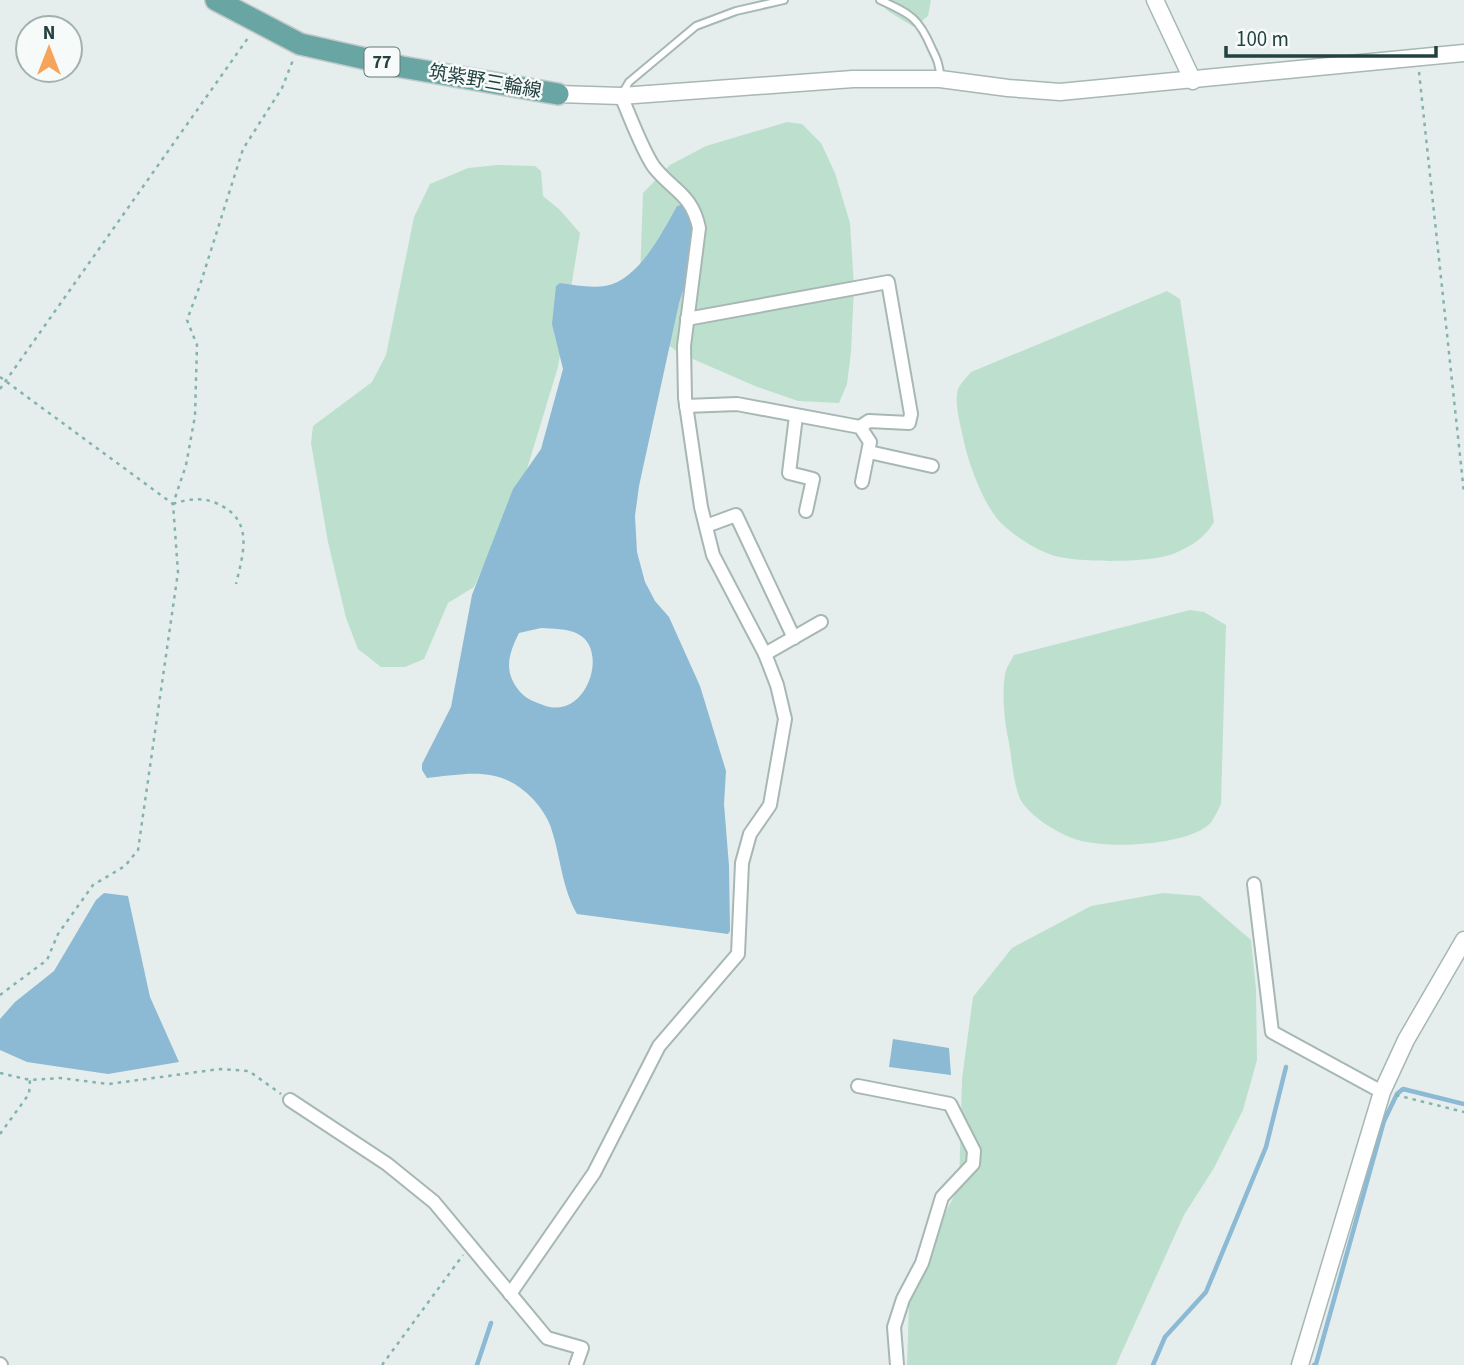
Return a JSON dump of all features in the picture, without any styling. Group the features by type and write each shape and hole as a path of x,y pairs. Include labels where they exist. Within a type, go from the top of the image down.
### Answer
{"main road":[{"name":"筑紫野三輪線","path":"216,0 300,44 401,67 558,94"}],"street":[{"path":"1155,0 1194,81"},
{"path":"558,94 621,96 853,79 940,79 1060,92 1464,53"},
{"path":"510,1294 594,1173 659,1046 738,954 742,863 750,834 770,805 785,719 777,685 765,654 713,555 706,526 686,405 684,346 699,228 696,213 690,203 654,166 621,96"},
{"path":"686,405 737,404 860,427 869,421 909,423 911,414 888,282 687,319"},
{"path":"796,416 789,473 813,480 806,511"},
{"path":"860,427 870,442 862,482"},
{"path":"869,452 932,466"},
{"path":"706,526 736,515 794,638"},
{"path":"765,654 821,622"},
{"path":"1254,884 1272,1032 1382,1092"},
{"path":"1300,1365 1382,1092 1406,1040 1464,940"},
{"path":"858,1086 950,1104 974,1151 973,1164 942,1198 922,1263 903,1299 894,1327 897,1365"},
{"path":"290,1100 387,1164 434,1202 547,1338 582,1348 576,1365"}],"lane":[{"path":"621,96 629,82 695,26 736,11 783,0"},
{"path":"880,0 922,25 940,65 940,79"}],"path":[{"path":"0,389 258,24"},
{"path":"0,995 47,960 58,934 93,885 125,866 138,850 178,572 173,505 186,465 195,416 197,345 187,320 243,149 282,88 300,44"},
{"path":"1418,59 1464,493"},
{"path":"0,377 173,505"},
{"path":"173,505 186,500 208,500 230,509 240,521 244,538 242,563 236,584"},
{"path":"0,1073 30,1080 60,1078 109,1084 220,1069 249,1071 290,1100"},
{"path":"0,1134 29,1094 30,1080"},
{"path":"1382,1092 1464,1112"},
{"path":"382,1365 470,1246"}],"green space":[{"path":"877,0 931,0 928,16 914,27 888,11"},
{"path":"787,122 802,124 821,143 835,173 850,223 854,287 851,352 847,384 839,403 798,401 755,386 679,353 645,327 640,279 643,193 670,165 706,146"},
{"path":"497,165 535,166 541,171 543,196 559,209 580,233 558,367 527,469 474,587 448,603 424,659 405,667 381,667 358,649 346,618 328,542 311,443 313,426 372,382 386,355 414,217 430,184 468,168"},
{"path":"1167,291 1180,299 1214,522 1196,541 1162,557 1094,561 1063,558 1038,549 1002,524 977,483 960,426 957,400 959,387 971,372"},
{"path":"1190,610 1204,612 1226,625 1221,804 1213,819 1195,833 1179,838 1121,845 1085,842 1046,824 1024,805 1015,783 1005,723 1004,698 1006,672 1014,655"},
{"path":"1163,893 1200,896 1251,940 1256,989 1257,1060 1243,1110 1214,1168 1184,1215 1116,1365 907,1365 909,1304 918,1267 959,1186 962,1079 973,997 1012,948 1091,906"}],"water":[{"path":"677,206 686,207 693,228 687,278 679,303 639,486 635,516 637,552 645,582 655,601 669,617 700,686 726,771 724,804 729,866 728,934 577,914 565,884 551,827 533,799 521,788 496,776 470,774 427,778 422,770 422,764 451,707 472,595 513,489 541,449 563,369 552,324 556,286 560,283 605,286 628,275 648,254","holes":["541,628 578,634 587,642 592,654 589,682 571,703 558,707 543,705 525,697 510,674 509,660 519,633"]},
{"path":"104,893 128,896 150,997 179,1062 108,1074 27,1062 0,1050 0,1019 15,1002 54,971 96,900"},
{"path":"893,1039 949,1048 951,1075 889,1067"}],"waterway":[{"path":"1153,1365 1165,1337 1206,1292 1266,1147 1286,1067"},
{"path":"1314,1365 1384,1121 1397,1094 1403,1089 1464,1104"},
{"path":"477,1365 491,1323"}]}
